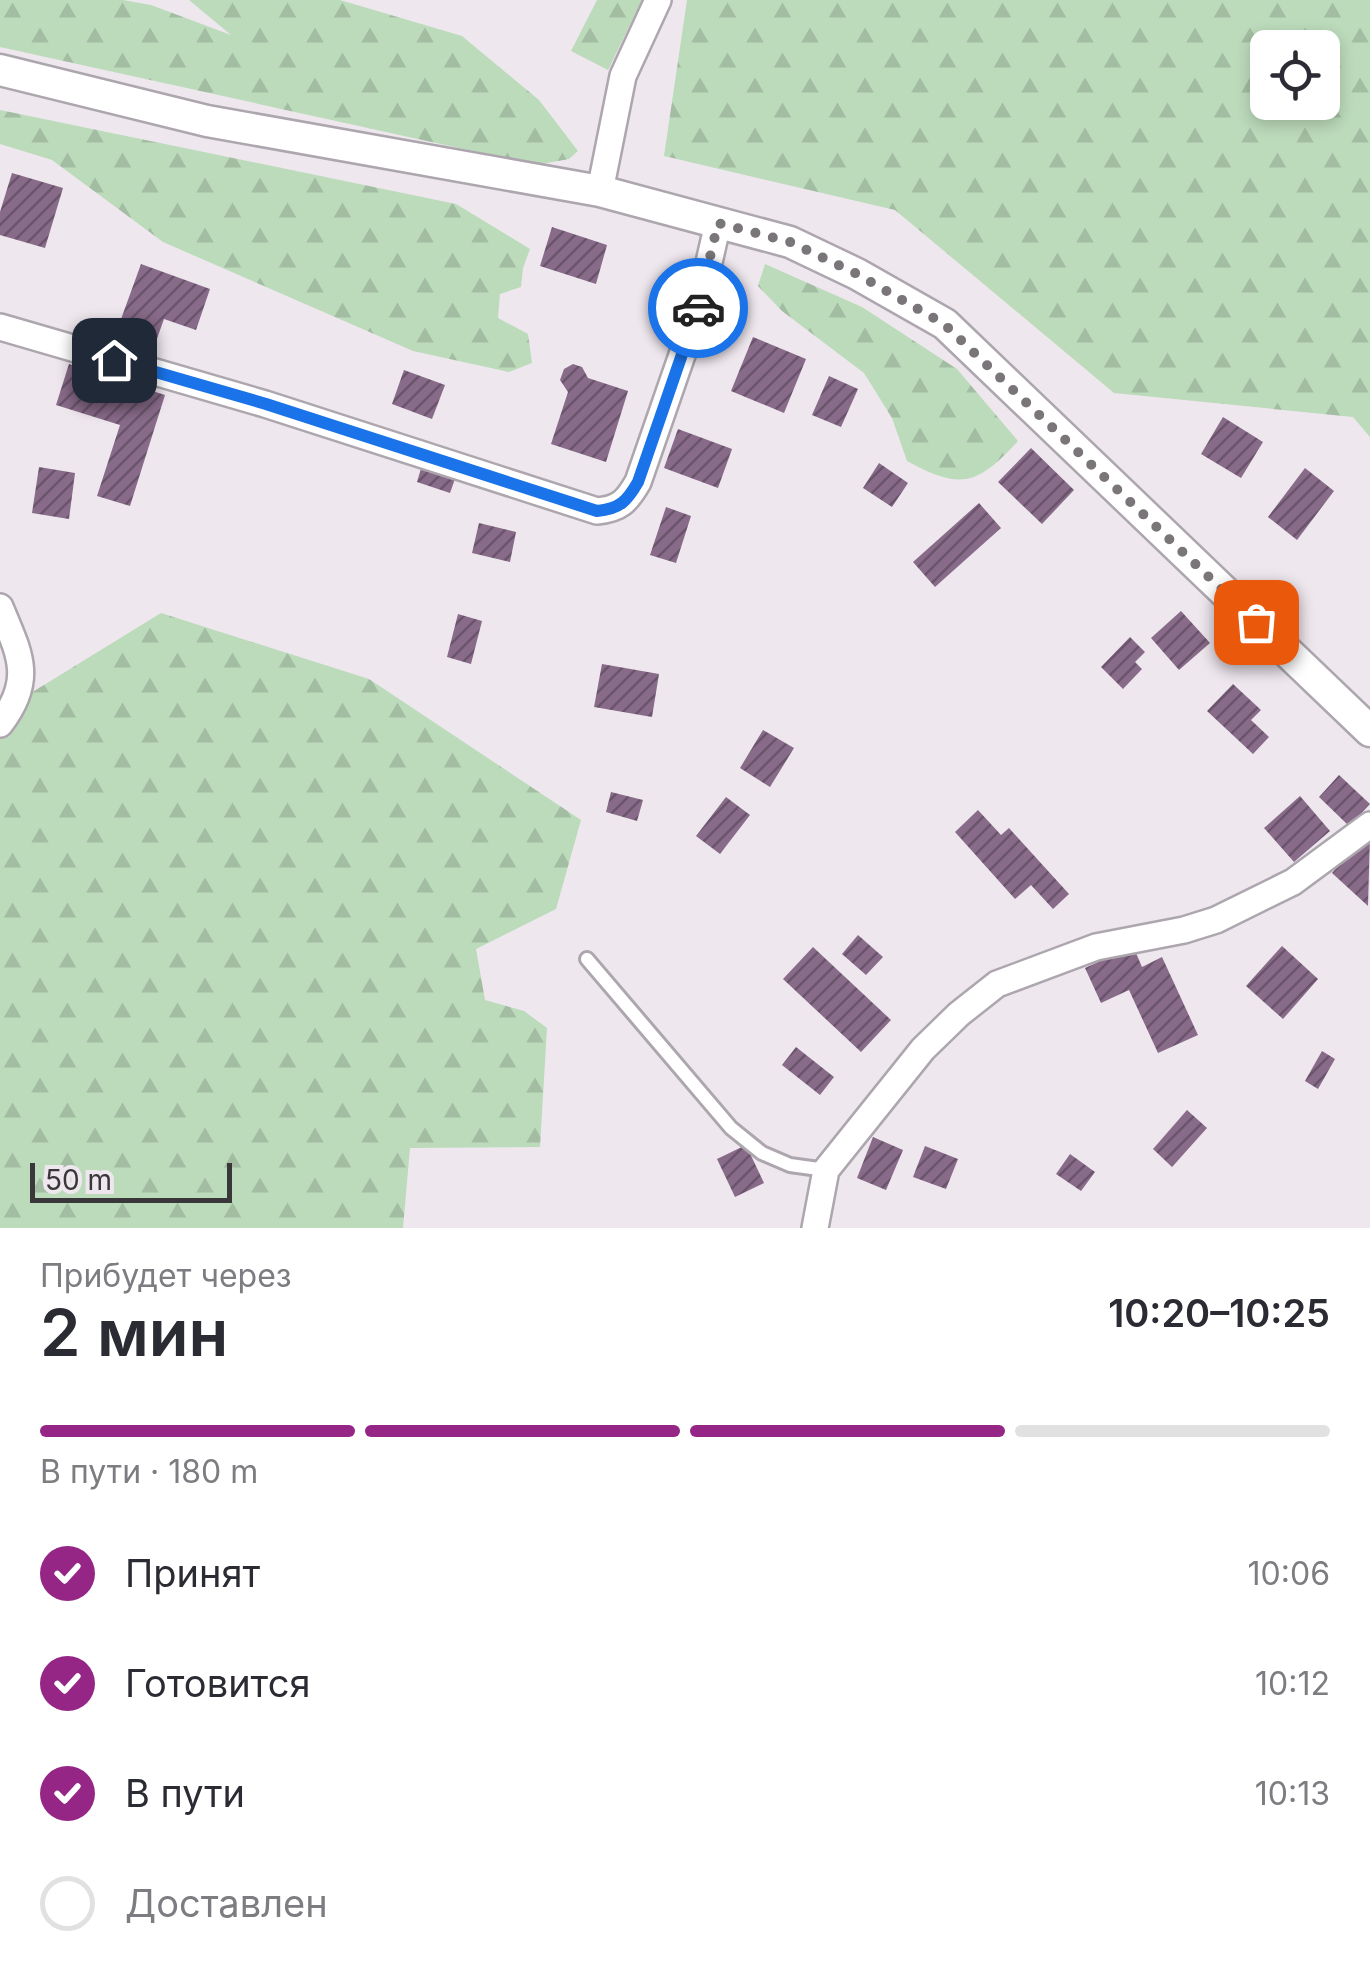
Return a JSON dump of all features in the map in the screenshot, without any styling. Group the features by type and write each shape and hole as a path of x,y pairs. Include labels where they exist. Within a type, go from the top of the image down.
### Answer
{"street":[{"path":"600,192 623,76 658,0"},
{"path":"0,70 207,121 600,192 790,242 857,274 944,324 1370,730"},
{"path":"0,327 266,404 597,511 614,509 627,502 638,482 699,306 718,223"},
{"path":"0,607 21,657 22,680 0,724"},
{"path":"815,1228 826,1170 923,1048 997,984 1096,947 1216,920 1293,882 1370,825"}],"lane":[{"path":"587,959 732,1128 762,1153 790,1165 826,1170"}],"green space":[{"path":"0,0 123,0 151,5 231,35 189,0 340,0 462,36 539,100 578,151 569,159 536,165 0,47"},
{"path":"597,0 642,0 608,70 571,51"},
{"path":"687,0 1370,0 1370,437 1353,417 1114,393 895,210 664,156"},
{"path":"0,110 456,204 530,249 521,287 500,294 498,318 528,334 532,363 509,372 413,351 163,242 52,160 0,144"},
{"path":"765,264 862,307 957,369 1018,441 991,467 967,479 941,476 907,461 892,418 864,373 782,311 758,286"},
{"path":"161,613 369,679 581,820 556,909 476,949 485,1000 524,1011 547,1028 540,1147 410,1148 403,1228 0,1228 0,712"}],"building":[{"path":"12,173 63,188 45,248 0,235 0,212"},
{"path":"552,227 607,245 596,284 540,266"},
{"path":"141,264 210,289 196,330 164,319 154,347 116,333"},
{"path":"753,337 806,359 784,413 731,391"},
{"path":"69,364 165,395 130,506 97,496 120,425 56,405"},
{"path":"573,364 582,367 588,378 628,391 606,462 551,444 568,392 560,380 564,369"},
{"path":"404,370 445,385 432,419 392,404"},
{"path":"829,376 858,389 841,427 812,415"},
{"path":"1223,417 1263,442 1241,478 1201,454"},
{"path":"678,429 732,449 718,488 664,468"},
{"path":"1031,448 1074,490 1042,524 998,482"},
{"path":"879,463 908,483 892,507 863,488"},
{"path":"422,465 456,476 450,493 417,482"},
{"path":"39,467 75,473 69,519 32,513"},
{"path":"1305,468 1334,491 1297,540 1268,517"},
{"path":"979,503 1001,528 935,587 913,562"},
{"path":"666,507 691,516 676,563 650,555"},
{"path":"479,523 516,532 510,562 472,553"},
{"path":"1181,611 1210,643 1179,670 1151,638"},
{"path":"458,614 482,621 471,664 447,657"},
{"path":"1130,637 1145,652 1135,662 1142,669 1123,689 1101,667"},
{"path":"602,664 659,674 652,717 594,707"},
{"path":"1233,684 1261,710 1251,720 1269,737 1253,754 1207,711"},
{"path":"763,730 794,748 770,787 740,768"},
{"path":"1339,775 1370,804 1349,826 1319,797"},
{"path":"611,792 643,800 637,821 606,812"},
{"path":"1300,796 1330,831 1294,862 1264,828"},
{"path":"726,797 750,815 720,854 696,836"},
{"path":"978,810 1001,835 1009,828 1069,894 1053,909 1031,885 1015,899 955,832"},
{"path":"1367,834 1370,836 1368,906 1332,873"},
{"path":"858,935 883,957 866,975 842,954"},
{"path":"1133,946 1142,967 1162,957 1198,1035 1158,1053 1129,990 1101,1003 1085,968"},
{"path":"1282,946 1318,979 1283,1019 1246,986"},
{"path":"813,947 891,1020 861,1052 783,979"},
{"path":"796,1047 834,1077 820,1095 782,1065"},
{"path":"1322,1051 1335,1059 1318,1089 1305,1081"},
{"path":"1187,1110 1207,1128 1172,1167 1153,1149"},
{"path":"873,1137 903,1150 886,1190 857,1178"},
{"path":"746,1145 764,1183 735,1197 717,1159"},
{"path":"925,1146 958,1159 946,1189 913,1177"},
{"path":"1070,1154 1095,1172 1081,1191 1056,1174"}],"way so far":[{"path":"698,308 718,223 790,242 857,274 944,324 1256,622"}],"route":[{"path":"114,360 266,404 597,511 627,502 638,482 698,308"}]}
